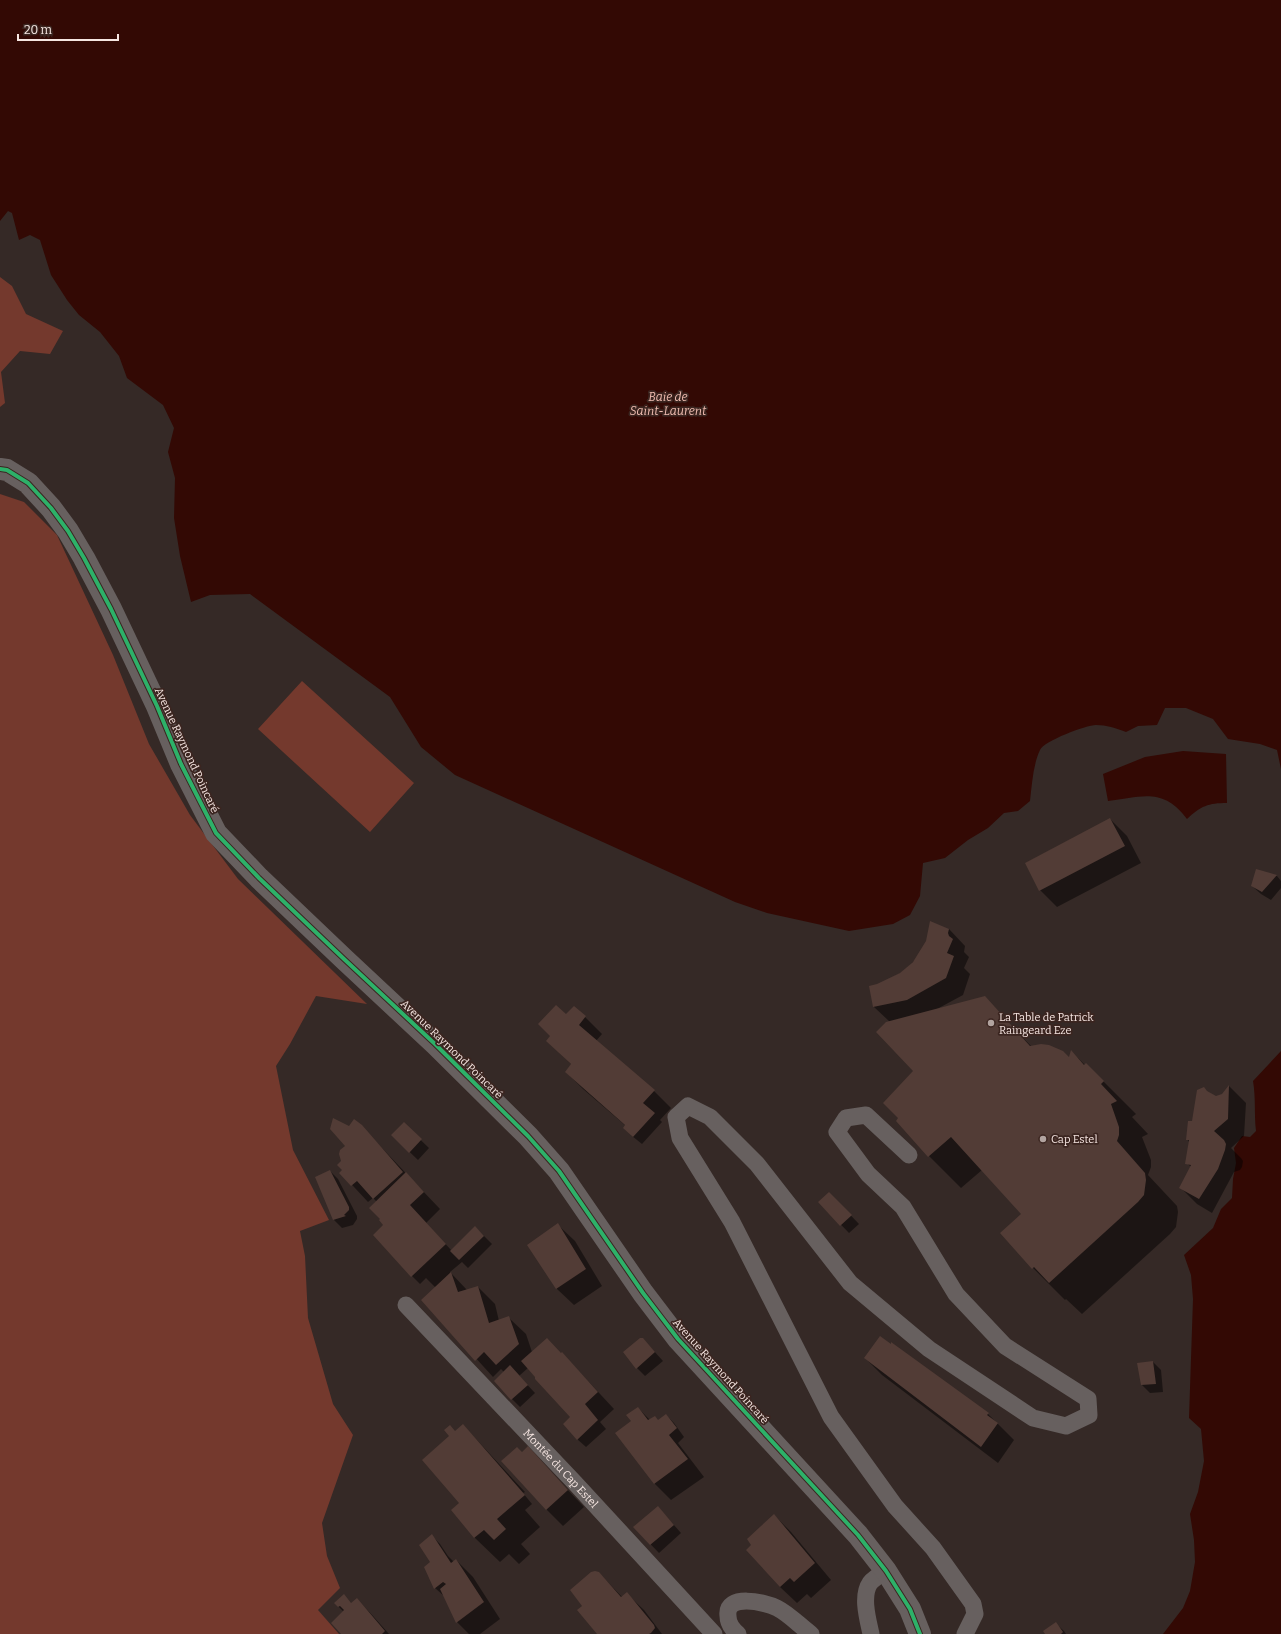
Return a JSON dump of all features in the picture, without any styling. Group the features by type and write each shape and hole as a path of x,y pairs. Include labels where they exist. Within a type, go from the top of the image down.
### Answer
{"street":[{"name":"Avenue Raymond Poincaré","path":"0,469 7,470 28,482 51,508 84,558 157,706 181,764 216,832 259,878 435,1044 533,1142 559,1171 678,1339 858,1535 886,1571 910,1609 920,1634"}],"lane":[{"path":"909,1155 866,1116 846,1118 837,1132 868,1174 903,1207 956,1294 1005,1346 1088,1398 1089,1416 1066,1426 1033,1418 929,1349 850,1283 757,1164 710,1117 688,1106 676,1117 680,1138 732,1222 831,1417 895,1506 933,1548 973,1604 975,1614 965,1634"},
{"name":"Montée du Cap Estel","path":"406,1305 575,1483 714,1634"},
{"path":"871,1634 867,1615 866,1593 870,1583 886,1571"},
{"path":"738,1634 732,1628 728,1620 727,1611 732,1604 741,1601 755,1601 777,1608 812,1634"}],"shaded area":[{"path":"0,277 12,286 26,314 63,331 50,354 20,351 1,372 5,403 0,407"},
{"path":"0,494 24,502 57,535 113,655 149,744 190,815 238,879 367,1004 316,996 290,1044 276,1066 293,1150 329,1220 300,1231 305,1256 308,1318 333,1404 353,1435 322,1523 327,1556 340,1588 318,1610 339,1634 0,1634"},
{"path":"302,681 414,783 370,832 258,729"}],"water":[{"name":"Baie de Saint-Laurent","path":"0,0 1281,0 1281,769 1277,750 1260,744 1228,739 1213,719 1186,708 1165,708 1157,725 1138,726 1126,732 1107,726 1096,725 1075,731 1049,742 1040,750 1034,768 1030,801 1018,811 1004,813 988,828 968,840 945,858 923,863 920,896 910,915 893,924 849,931 767,913 735,902 455,775 421,747 390,697 250,594 210,595 191,602 180,556 174,518 175,478 168,452 174,428 163,405 127,378 119,356 100,332 79,315 67,300 51,275 40,240 30,235 19,240 12,213 8,211 0,221"},
{"path":"1183,751 1226,754 1227,803 1205,806 1196,811 1187,819 1169,802 1160,798 1142,796 1108,801 1103,774 1145,757"},
{"path":"1281,1051 1281,1634 1163,1634 1183,1608 1190,1591 1195,1562 1194,1540 1190,1514 1198,1492 1204,1461 1201,1429 1189,1418 1193,1299 1191,1275 1184,1255 1213,1228 1221,1209 1232,1198 1236,1163 1234,1148 1242,1136 1250,1137 1256,1131 1253,1081"}],"building":[{"path":"1110,818 1125,846 1039,891 1025,863"},
{"path":"1256,869 1277,875 1262,892 1251,886"},
{"path":"930,921 949,929 949,936 953,939 947,953 954,956 946,978 907,1000 873,1007 869,986 877,984 900,973 913,962 926,941"},
{"name":"Cap Estel","path":"985,996 1030,1046 1041,1044 1049,1045 1063,1051 1069,1057 1071,1050 1084,1065 1086,1063 1104,1081 1101,1084 1117,1101 1111,1104 1119,1127 1117,1141 1145,1173 1146,1180 1144,1195 1138,1202 1049,1283 1034,1267 1032,1269 1000,1233 1021,1214 951,1137 928,1157 896,1121 898,1118 883,1103 913,1071 876,1032 886,1022"},
{"path":"556,1005 566,1014 574,1006 586,1016 579,1025 655,1090 643,1103 655,1113 633,1137 623,1128 625,1125 565,1072 571,1064 546,1041 550,1036 538,1024"},
{"path":"1229,1085 1228,1119 1214,1131 1224,1140 1226,1144 1225,1150 1218,1169 1199,1199 1179,1188 1191,1165 1185,1164 1189,1140 1186,1140 1188,1121 1192,1121 1197,1090 1204,1087 1207,1091 1216,1096 1222,1094"},
{"path":"333,1118 349,1126 354,1119 362,1125 403,1172 373,1199 357,1181 351,1186 339,1173 342,1170 337,1165 341,1161 339,1154 340,1150 345,1146 330,1129"},
{"path":"404,1122 422,1139 409,1153 391,1135"},
{"path":"330,1170 349,1207 349,1210 344,1215 346,1216 333,1220 315,1177"},
{"path":"406,1172 424,1192 410,1205 446,1244 411,1277 373,1235 383,1225 379,1220 380,1219 369,1208"},
{"path":"829,1192 852,1215 840,1226 818,1202"},
{"path":"558,1223 586,1269 556,1289 527,1245"},
{"path":"475,1226 484,1236 459,1260 450,1251"},
{"path":"451,1272 458,1292 478,1286 489,1323 509,1316 519,1344 496,1365 484,1352 475,1361 421,1300"},
{"path":"880,1336 891,1344 891,1342 989,1413 987,1415 998,1423 981,1447 864,1358"},
{"path":"547,1338 561,1353 562,1352 598,1392 585,1404 598,1420 577,1440 563,1424 570,1417 535,1379 535,1377 521,1361"},
{"path":"640,1338 643,1338 655,1352 636,1369 623,1352"},
{"path":"1153,1361 1156,1384 1141,1385 1137,1363"},
{"path":"510,1365 528,1385 511,1400 494,1381"},
{"path":"638,1407 648,1420 655,1416 658,1420 666,1414 677,1428 669,1435 688,1459 654,1484 615,1433 631,1421 626,1415"},
{"path":"463,1424 525,1495 497,1519 506,1529 494,1540 484,1530 474,1538 451,1510 459,1503 422,1460 449,1436 444,1430 450,1425 455,1431"},
{"path":"528,1446 568,1490 546,1510 501,1461 517,1447 522,1452"},
{"path":"658,1506 674,1525 650,1545 633,1527"},
{"path":"774,1514 815,1563 794,1582 790,1578 780,1587 746,1550 751,1545 747,1539"},
{"path":"432,1534 451,1563 456,1559 484,1602 456,1623 440,1589 446,1584 443,1582 434,1589 424,1567 430,1562 419,1545"},
{"path":"591,1572 599,1572 621,1597 627,1592 654,1625 655,1628 651,1633 597,1634 577,1610 582,1606 570,1590"},
{"path":"344,1594 351,1603 357,1598 385,1631 382,1634 341,1634 331,1623 344,1610 334,1603"},
{"path":"1056,1622 1063,1632 1061,1634 1045,1634 1043,1631"}],"cycle path":[{"path":"0,469 7,470 28,483 51,508 68,531 111,609 157,706 181,764 216,833 259,878 435,1044 528,1136 559,1171 643,1293 678,1339 858,1535 886,1571 910,1609 920,1634"}],"place":[{"name":"La Table de Patrick Raingeard Eze","path":"991,1023"},
{"name":"Cap Estel","path":"1043,1139"}]}
